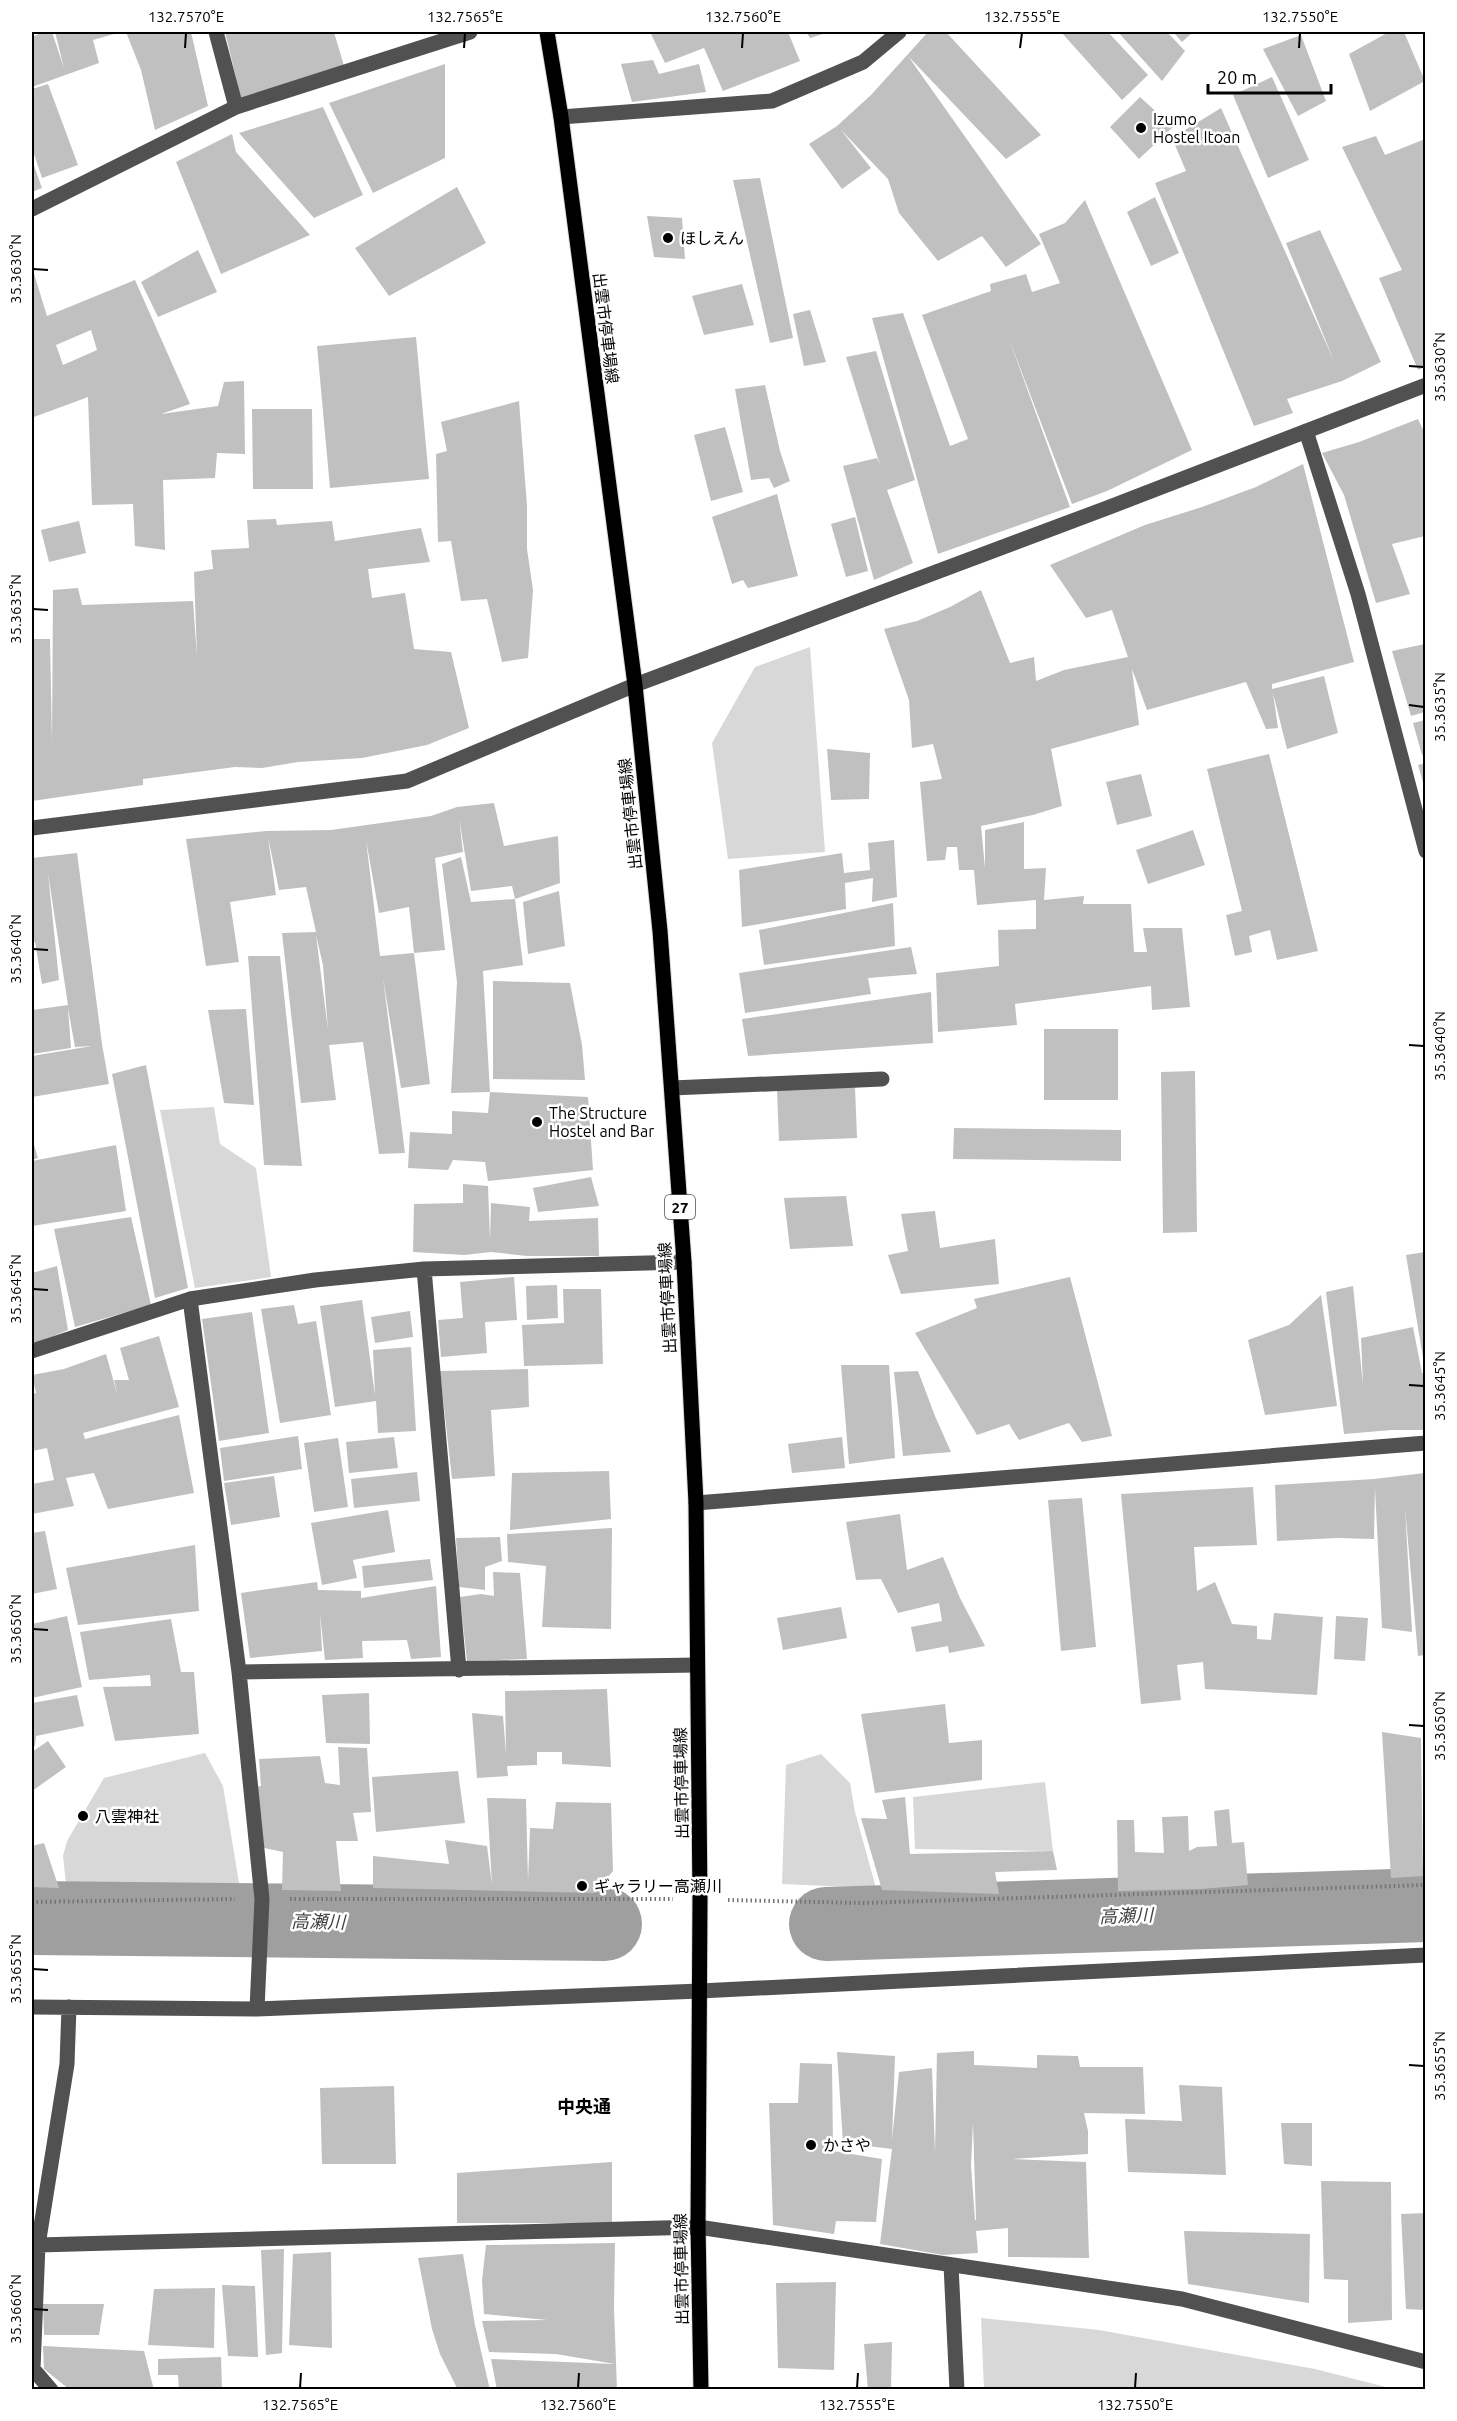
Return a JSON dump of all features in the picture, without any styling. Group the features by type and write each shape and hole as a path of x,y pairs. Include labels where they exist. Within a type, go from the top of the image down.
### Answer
{"main road":[{"name":"出雲市停車場線","path":"548,32 635,685 660,931 684,1262 696,1503 700,1991 698,2228 701,2390"}],"street":[{"path":"216,32 236,107"},
{"path":"32,209 236,107 470,32"},
{"path":"561,117 772,101 862,62 898,32"},
{"path":"32,828 407,781 635,685 1107,508 1425,385"},
{"path":"1306,431 1358,594 1425,851"},
{"path":"672,1088 882,1078"},
{"path":"32,1352 190,1299 315,1280 424,1269 684,1262"},
{"path":"424,1269 459,1670"},
{"path":"190,1299 239,1672 262,1899 257,2009"},
{"path":"696,1503 1425,1443"},
{"path":"239,1672 698,1665"},
{"path":"32,2007 257,2009 700,1991 1425,1955"},
{"path":"51,2390 33,2369 38,2245 67,2064 69,2007"},
{"path":"38,2245 698,2228 1182,2299 1425,2362"},
{"path":"951,2265 957,2390"}],"shaded area":[{"path":"810,647 825,852 728,859 712,743 755,667"},
{"path":"214,1107 220,1144 256,1168 271,1277 195,1288 160,1110"},
{"path":"205,1753 223,1786 239,1883 66,1884 63,1856 67,1841 104,1778"},
{"path":"821,1754 850,1783 855,1812 876,1888 782,1884 786,1765"},
{"path":"1045,1782 1053,1851 915,1849 913,1797"},
{"path":"981,2318 1099,2330 1315,2369 1394,2389 984,2389"}],"building":[{"path":"44,32 52,32 64,68 55,32 121,32 93,40 99,63 32,87 32,37"},
{"path":"126,32 191,32 208,106 155,130 141,70"},
{"path":"225,32 334,32 344,66 241,98"},
{"path":"650,32 788,32 800,61 723,91 704,48 665,63"},
{"path":"806,32 829,32 810,38"},
{"path":"928,32 946,32 1041,135 1006,159 908,56 1041,244 1006,267 982,236 938,261 899,213 888,179 841,130 871,168 842,189 809,144 837,126 871,95"},
{"path":"1061,32 1108,32 1148,75 1122,100"},
{"path":"1118,32 1167,32 1185,51 1162,81"},
{"path":"1173,32 1193,32 1182,42"},
{"path":"1389,32 1404,32 1425,81 1370,111 1349,54"},
{"path":"1301,35 1326,101 1298,116 1263,49"},
{"path":"653,60 659,74 699,64 706,92 632,102 621,64"},
{"path":"445,64 445,158 373,193 329,103"},
{"path":"1272,77 1309,160 1268,178 1233,95"},
{"path":"48,84 78,165 42,178 32,148 32,89"},
{"path":"1140,97 1173,127 1139,159 1110,127"},
{"path":"323,107 363,195 314,218 239,133"},
{"path":"1221,108 1334,361 1286,243 1320,230 1381,362 1342,381 1287,399 1293,413 1254,426 1155,183 1186,171 1172,138"},
{"path":"232,134 236,152 310,235 221,274 176,162"},
{"path":"1376,136 1385,155 1425,139 1425,367 1418,370 1379,278 1402,270 1342,147"},
{"path":"32,160 42,188 32,192"},
{"path":"760,178 793,338 770,343 733,180"},
{"path":"457,187 486,243 389,296 355,248"},
{"path":"1155,197 1179,253 1151,266 1127,212"},
{"path":"1085,200 1192,450 1107,491 1072,504 1009,339 1070,507 938,554 872,318 903,313 950,446 968,439 922,315 991,291 990,284 1026,274 1032,292 1060,283 1039,234 1065,223"},
{"path":"647,216 682,218 685,259 654,257"},
{"path":"198,250 217,292 158,317 141,282"},
{"path":"32,267 47,316 135,280 190,404 161,414 218,406 224,382 244,381 245,454 217,453 215,478 163,480 165,550 135,546 133,504 92,505 88,397 34,417 32,413","holes":["91,330 97,350 63,365 56,345"]},
{"path":"742,284 754,325 704,335 692,296"},
{"path":"810,310 826,362 804,366 793,314"},
{"path":"416,337 429,479 330,488 317,346"},
{"path":"876,351 915,480 887,490 913,563 874,580 843,466 877,458 880,465 846,357"},
{"path":"765,385 780,451 790,481 774,488 769,478 751,480 735,389"},
{"path":"519,401 527,506 527,549 533,590 528,658 502,662 487,599 461,601 451,541 438,542 436,454 447,451 441,422"},
{"path":"252,409 312,409 313,489 253,489"},
{"path":"1418,419 1425,434 1425,536 1392,544 1410,594 1376,603 1344,495 1322,453 1359,442"},
{"path":"725,427 743,492 711,501 694,435"},
{"path":"1303,464 1354,662 1272,684 1272,689 1324,676 1338,733 1287,749 1273,693 1278,728 1266,729 1246,682 1147,710 1132,669 1139,725 1051,749 1062,806 981,826 985,868 985,830 1024,822 1024,869 1046,868 1044,900 1084,896 1083,904 1131,904 1134,952 1147,952 1143,928 1182,928 1190,1007 1152,1010 1151,986 1015,1004 1017,1025 938,1032 936,973 999,966 998,930 1036,929 1036,900 977,905 974,870 959,870 957,847 947,847 945,860 927,861 920,782 942,779 933,744 912,748 909,700 884,629 917,621 981,590 1010,663 1034,657 1036,681 1064,670 1128,657 1112,610 1086,618 1050,565 1145,525 1256,487"},
{"path":"777,494 798,576 748,588 743,580 732,584 712,517"},
{"path":"855,517 868,571 846,577 831,524"},
{"path":"276,519 277,525 332,521 335,541 421,528 430,562 368,569 372,598 405,593 414,649 451,652 469,728 427,745 362,758 298,762 262,768 235,767 143,779 143,785 32,801 32,639 50,639 52,743 53,590 78,588 82,605 193,601 197,657 194,572 213,569 211,550 249,548 247,520"},
{"path":"79,521 86,553 49,562 41,530"},
{"path":"1425,644 1425,712 1411,716 1392,651"},
{"path":"1425,720 1425,754 1422,755 1413,723"},
{"path":"827,749 870,753 869,799 831,800"},
{"path":"1269,754 1318,951 1277,960 1270,930 1249,936 1252,952 1235,956 1226,915 1242,911 1207,769"},
{"path":"1425,763 1425,789 1418,765"},
{"path":"1141,774 1152,816 1117,825 1106,782"},
{"path":"494,803 504,846 558,836 560,883 515,899 512,886 471,891 459,818 463,852 435,858 445,950 414,953 430,1084 401,1088 383,978 405,1153 379,1154 363,1042 329,1045 336,1100 301,1103 282,933 316,932 306,887 279,890 268,837 276,895 230,902 239,962 206,966 186,839 266,831 331,830 431,816 457,807","holes":["366,840 379,913 409,907 414,953 380,956","316,935 323,965 328,1030"]},
{"path":"1193,830 1205,865 1148,884 1136,850"},
{"path":"894,840 897,897 872,902 873,878 845,883 846,909 742,927 739,870 842,853 844,873 870,870 868,843"},
{"path":"77,853 109,1084 32,1097 32,1056 92,1046 75,1047 68,1008 71,1048 32,1054 32,1010 68,1005 48,873 59,980 42,984 35,942 32,942 32,858"},
{"path":"461,857 471,902 515,899 523,965 483,971 490,1092 451,1093 457,982 442,864"},
{"path":"559,891 565,946 528,954 523,902"},
{"path":"893,903 895,946 764,965 759,930"},
{"path":"911,947 917,974 868,978 871,994 745,1013 739,973"},
{"path":"248,956 280,956 302,1166 264,1165"},
{"path":"493,981 570,983 582,1045 585,1080 493,1079"},
{"path":"931,992 933,1043 748,1056 742,1019"},
{"path":"246,1009 254,1105 224,1103 208,1010"},
{"path":"1044,1029 1118,1029 1118,1100 1044,1100"},
{"path":"146,1065 188,1288 155,1298 112,1074"},
{"path":"1195,1071 1197,1232 1163,1233 1161,1072"},
{"path":"855,1087 857,1138 779,1141 777,1090"},
{"path":"490,1092 588,1097 593,1170 488,1181 485,1162 453,1160 448,1170 408,1168 410,1132 452,1134 452,1111 488,1113"},
{"path":"954,1128 1121,1130 1121,1161 953,1159"},
{"path":"32,1138 38,1158 32,1160"},
{"path":"116,1145 126,1211 32,1226 32,1161"},
{"path":"591,1177 599,1206 538,1212 533,1188"},
{"path":"463,1184 488,1186 490,1240 491,1203 530,1207 529,1221 598,1218 599,1256 527,1256 491,1252 464,1255 413,1252 414,1204 463,1203"},
{"path":"846,1196 853,1246 790,1249 784,1198"},
{"path":"935,1211 940,1248 995,1239 999,1284 901,1294 888,1255 908,1251 901,1214"},
{"path":"131,1217 151,1305 75,1327 54,1229"},
{"path":"1425,1252 1425,1364 1424,1364 1406,1255"},
{"path":"57,1266 68,1330 32,1345 32,1273"},
{"path":"514,1277 517,1320 485,1322 487,1353 441,1357 438,1320 463,1318 460,1282"},
{"path":"1070,1277 1112,1436 1082,1442 1069,1423 1019,1440 1009,1424 977,1435 915,1333 977,1308 974,1299"},
{"path":"557,1285 558,1318 527,1320 526,1286"},
{"path":"1353,1286 1363,1385 1361,1338 1413,1327 1422,1373 1425,1373 1425,1430 1344,1434 1326,1292"},
{"path":"563,1289 601,1289 603,1364 524,1366 522,1325 564,1323"},
{"path":"1321,1295 1337,1406 1265,1415 1248,1340 1289,1325"},
{"path":"362,1300 375,1395 373,1350 411,1347 416,1431 378,1433 376,1401 335,1407 320,1306"},
{"path":"294,1305 298,1324 316,1321 331,1415 280,1423 261,1309"},
{"path":"410,1311 413,1337 375,1343 371,1317"},
{"path":"252,1312 269,1433 219,1441 202,1319"},
{"path":"159,1336 179,1407 83,1433 85,1439 179,1415 194,1493 108,1509 94,1473 66,1478 74,1506 32,1514 32,1484 54,1480 47,1448 32,1451 32,1394 36,1393 32,1375 64,1369 106,1354 118,1397 114,1380 129,1380 120,1348"},
{"path":"841,1365 889,1365 895,1458 849,1464"},
{"path":"528,1369 529,1407 491,1410 495,1476 452,1479 440,1371"},
{"path":"918,1371 951,1452 903,1456 894,1372"},
{"path":"298,1436 302,1469 224,1481 220,1448"},
{"path":"394,1437 398,1468 349,1473 346,1442"},
{"path":"842,1437 845,1468 792,1473 788,1444"},
{"path":"338,1438 348,1507 314,1512 304,1443"},
{"path":"609,1471 611,1519 510,1530 512,1473"},
{"path":"417,1472 420,1501 354,1508 351,1479"},
{"path":"1425,1473 1425,1655 1418,1656 1405,1507 1412,1632 1382,1628 1375,1488 1374,1539 1277,1541 1275,1485 1374,1479"},
{"path":"274,1476 280,1517 231,1525 224,1483"},
{"path":"1253,1487 1257,1545 1194,1547 1197,1591 1215,1582 1232,1624 1257,1626 1257,1639 1271,1640 1274,1613 1323,1617 1317,1695 1205,1689 1203,1662 1177,1665 1181,1700 1141,1704 1121,1494"},
{"path":"1082,1498 1096,1647 1061,1651 1048,1500"},
{"path":"388,1510 395,1552 353,1560 357,1578 322,1585 311,1523"},
{"path":"900,1514 907,1570 943,1557 960,1598 985,1646 949,1653 948,1646 916,1652 911,1627 942,1621 939,1603 898,1613 881,1579 856,1580 846,1522"},
{"path":"612,1528 611,1629 542,1627 546,1566 508,1562 507,1534"},
{"path":"45,1531 57,1589 32,1594 32,1533"},
{"path":"500,1537 502,1561 485,1567 485,1590 459,1587 456,1538"},
{"path":"195,1545 199,1611 78,1625 66,1568"},
{"path":"430,1559 433,1580 364,1588 362,1566"},
{"path":"493,1572 520,1573 527,1659 467,1661 460,1597 481,1594 494,1596"},
{"path":"317,1582 318,1590 361,1591 361,1598 436,1586 441,1657 411,1659 407,1640 362,1641 363,1658 325,1660 320,1614 322,1651 250,1658 241,1593"},
{"path":"841,1607 847,1638 783,1650 777,1618"},
{"path":"67,1616 82,1687 32,1698 32,1624"},
{"path":"1336,1616 1368,1618 1365,1661 1334,1659"},
{"path":"171,1619 181,1672 194,1672 199,1734 115,1741 103,1687 151,1686 150,1675 89,1680 80,1632"},
{"path":"607,1689 611,1767 562,1764 562,1752 537,1752 537,1765 507,1766 508,1776 477,1778 472,1713 503,1716 506,1754 505,1691"},
{"path":"369,1693 370,1744 326,1743 322,1695"},
{"path":"77,1695 84,1726 36,1736 35,1746 32,1746 32,1703"},
{"path":"945,1704 949,1743 982,1740 982,1780 875,1793 861,1714"},
{"path":"1382,1732 1421,1738 1423,1876 1391,1878"},
{"path":"48,1741 66,1767 32,1791 32,1752"},
{"path":"338,1747 367,1748 371,1812 353,1813 358,1841 336,1841 341,1891 282,1890 283,1852 260,1847 254,1787 261,1786 259,1759 320,1756 325,1783 340,1785"},
{"path":"458,1771 465,1823 376,1832 372,1777"},
{"path":"905,1797 910,1854 1053,1851 1057,1870 995,1872 999,1894 882,1890 861,1818 887,1819 882,1800"},
{"path":"487,1798 526,1799 528,1881 530,1828 553,1829 556,1802 611,1803 613,1871 595,1893 373,1888 373,1856 449,1864 445,1840 487,1846 492,1885"},
{"path":"1229,1809 1232,1843 1244,1842 1248,1885 1201,1889 1118,1891 1117,1820 1134,1820 1135,1852 1164,1853 1162,1817 1188,1816 1189,1851 1197,1847 1217,1846 1214,1811"},
{"path":"44,1843 59,1888 32,1887 32,1846"},
{"path":"974,2051 974,2065 1037,2068 1037,2055 1078,2056 1080,2067 1143,2067 1145,2114 1084,2113 1088,2131 1088,2154 1012,2159 1086,2162 1089,2258 1008,2257 1008,2228 976,2231 978,2253 943,2255 880,2244 892,2149 843,2143 837,2052 895,2056 892,2140 899,2072 932,2068 935,2153 937,2053","holes":["973,2123 976,2220 971,2165"]},
{"path":"800,2063 832,2064 833,2151 882,2159 876,2222 836,2221 834,2234 773,2225 769,2103 798,2103"},
{"path":"1179,2085 1222,2087 1226,2175 1128,2172 1125,2119 1182,2121"},
{"path":"394,2086 396,2164 322,2164 320,2088"},
{"path":"1281,2123 1312,2123 1312,2166 1284,2164"},
{"path":"612,2162 612,2223 457,2223 457,2173"},
{"path":"1321,2181 1391,2182 1392,2320 1348,2323 1348,2280 1324,2279"},
{"path":"1425,2213 1425,2310 1406,2309 1401,2214"},
{"path":"1184,2231 1310,2234 1309,2303 1188,2284"},
{"path":"615,2243 614,2308 617,2390 497,2390 491,2359 615,2364 556,2354 489,2352 482,2321 547,2320 484,2314 482,2280 486,2245"},
{"path":"284,2249 282,2353 266,2355 261,2250"},
{"path":"331,2252 332,2348 289,2345 293,2254"},
{"path":"463,2254 475,2325 490,2390 458,2390 440,2354 432,2329 418,2258"},
{"path":"836,2282 834,2370 778,2368 776,2283"},
{"path":"222,2285 255,2286 258,2357 228,2356"},
{"path":"215,2288 214,2348 148,2345 154,2289"},
{"path":"43,2304 104,2304 99,2335 44,2335"},
{"path":"892,2342 891,2390 868,2390 864,2344"},
{"path":"43,2346 144,2351 154,2390 70,2390 44,2369"},
{"path":"221,2357 222,2389 179,2390 178,2375 158,2375 158,2359"}],"waterway":[{"name":"高瀬川","path":"826,1924 1426,1905"},
{"name":"高瀬川","path":"32,1918 605,1924"}],"place":[{"name":"Izumo Hostel Itoan","path":"1141,128"},
{"name":"ほしえん","path":"668,238"},
{"name":"The Structure Hostel and Bar","path":"537,1122"},
{"name":"八雲神社","path":"83,1816"},
{"name":"ギャラリー高瀬川","path":"582,1886"},
{"name":"かさや","path":"811,2145"}],"district":[{"name":"中央通","path":"584,2106"}]}
